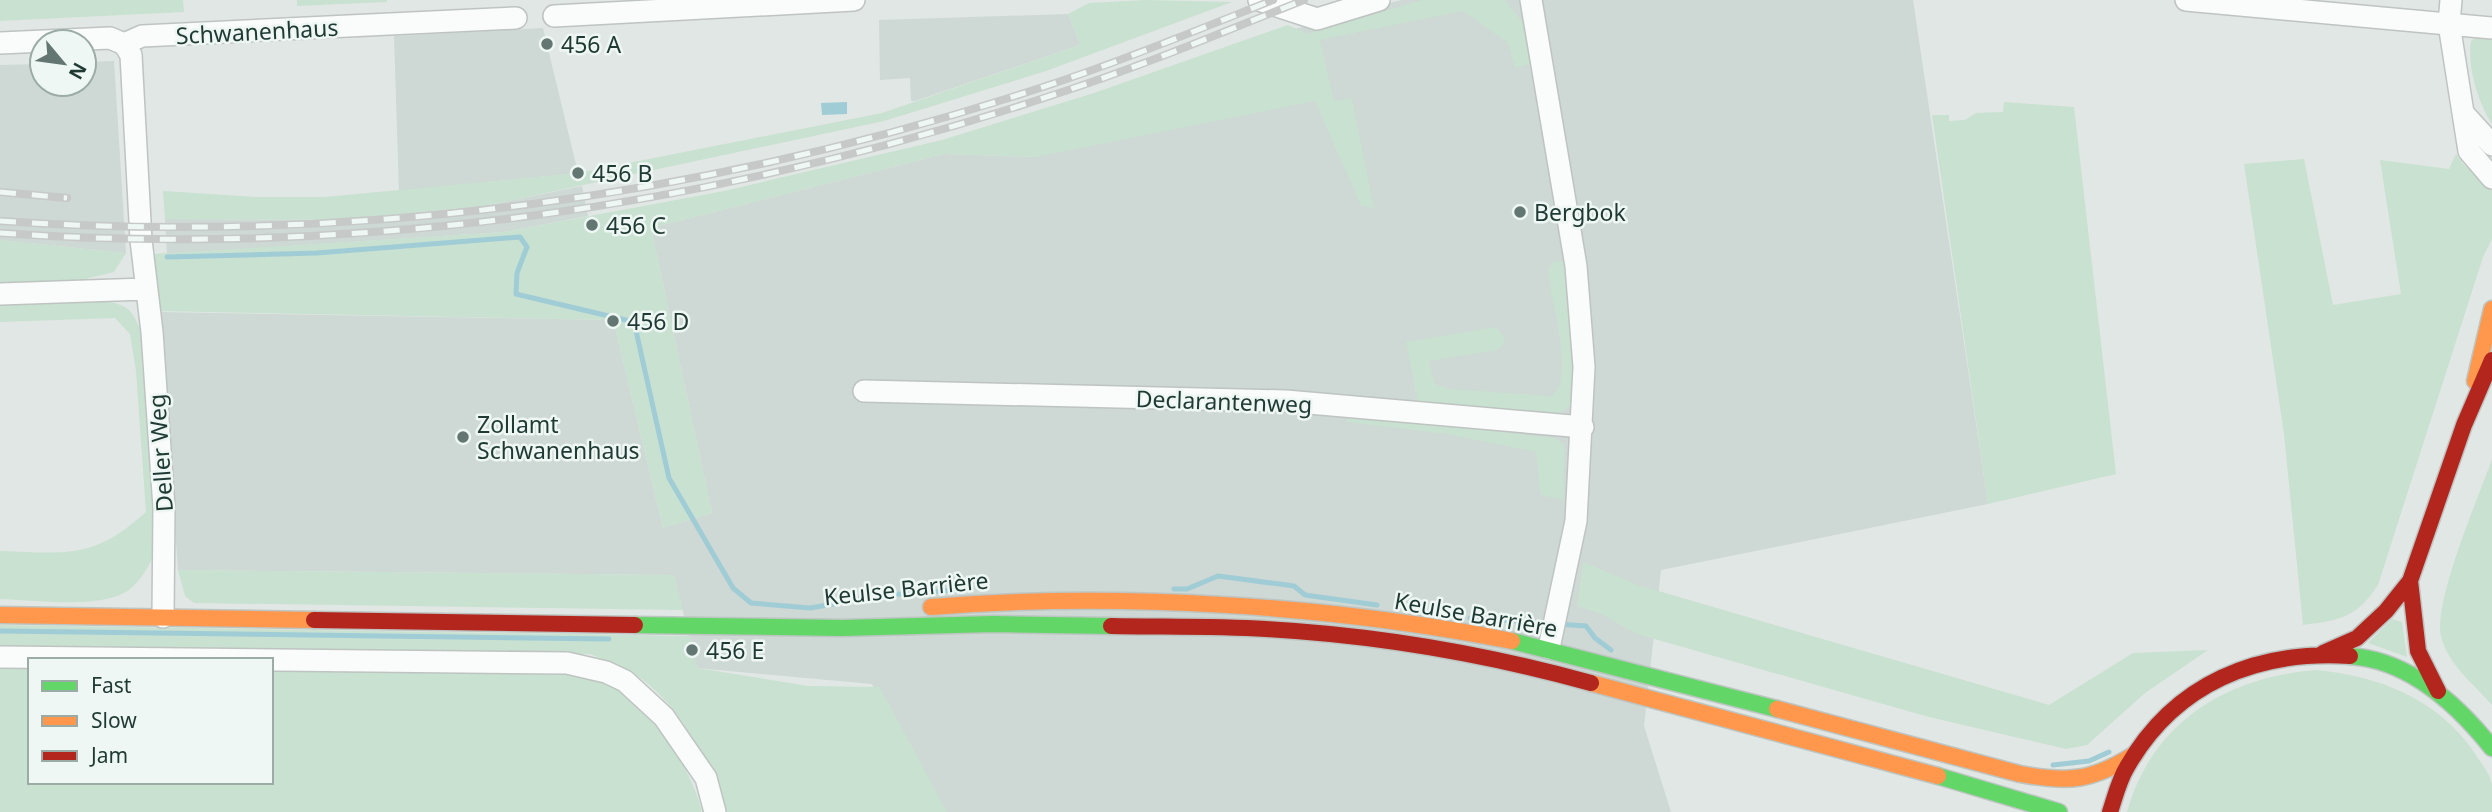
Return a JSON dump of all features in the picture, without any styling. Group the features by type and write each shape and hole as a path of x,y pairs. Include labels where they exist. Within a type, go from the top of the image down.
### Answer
{"main road":[{"path":"2464,425 2492,309"},
{"path":"2323,653 2357,638 2386,611 2410,581 2464,425 2492,360"},
{"path":"2410,581 2414,641 2421,665 2438,692"},
{"name":"Keulse Barrière","path":"789,626 835,615 992,601 1203,604 1428,624 1549,649 2020,774 2064,782 2086,780 2109,771 2135,754"},
{"name":"Keulse Barrière","path":"0,615 842,628 993,624 1266,629 1405,644 1544,670 1972,785 2059,812"},
{"path":"2110,812 2135,754 2161,719 2186,698 2232,670 2274,657 2323,653 2366,659 2400,670 2438,692 2472,721 2492,748"}],"street":[{"path":"554,16 584,7 854,0"},
{"path":"1259,0 1317,19 1379,0"},
{"path":"1531,0 1576,266 1584,367 1583,427 1576,521 1549,649"},
{"path":"2186,0 2492,28"},
{"path":"2451,0 2449,24 2469,151 2492,178"},
{"name":"Schwanenhaus","path":"0,43 110,38 124,44 142,36 516,18"},
{"name":"Deller Weg","path":"124,44 131,55 145,289 152,332 164,508 163,617"},
{"path":"2462,113 2492,145"},
{"path":"0,294 145,289"},
{"name":"Declarantenweg","path":"864,391 1286,401 1583,427"},
{"path":"0,657 94,658"},
{"path":"273,660 567,663 606,672 625,681 664,717 706,778 715,812"}],"shaded area":[{"path":"1401,0 1913,0 1988,504 1661,570 1644,726 1671,812 926,812 872,684 697,668 674,575 178,570 160,312 613,320 663,528 712,513 651,228 944,154 1036,157 1243,43"},
{"path":"1068,14 1080,45 915,101 911,101 910,78 880,80 879,20"},
{"path":"543,28 578,173 399,191 394,36"},
{"path":"114,61 126,253 0,240 0,65 28,64 28,98 98,98 98,62"},
{"path":"582,186 588,216 504,232 167,254 165,219 346,220 489,205"}],"green space":[{"path":"0,0 183,0 184,12 0,21"},
{"path":"297,0 387,0 387,2 297,6"},
{"path":"1146,0 1232,2 1046,71 884,121 489,205 345,220 165,219 163,191 257,197 325,197 578,173 882,113 1080,45 1068,14 1089,3"},
{"path":"1422,0 1505,0 1522,21 1530,64 1515,68 1508,43 1463,11 1320,40 1334,101 1352,98 1374,208 1361,206 1315,101 1036,157 944,154 651,228 712,513 663,528 613,320 155,311 153,254 504,232 724,191 942,140 1094,93 1288,25 1308,34"},
{"path":"2480,35 2492,36 2492,124 2478,95 2472,73 2471,41"},
{"path":"2004,102 2074,107 2116,474 1988,504 1932,115 1949,115 1949,121 1965,120 1976,113 2003,112"},
{"path":"2456,154 2464,165 2492,189 2492,239 2483,257 2378,585 2355,611 2346,616 2303,625 2284,434 2244,164 2304,159 2333,305 2401,294 2380,160 2449,169"},
{"path":"0,240 126,253 114,272 73,282 0,285"},
{"path":"1561,261 1571,265 1580,392 1569,406 1562,412 1545,415 1418,405 1406,342 1496,327 1505,337 1503,345 1497,350 1429,361 1435,384 1450,389 1552,396 1559,385 1562,354 1548,269 1553,262"},
{"path":"103,301 119,304 129,310 142,334 157,548 139,580 119,596 86,602 0,599 0,551 62,552 94,546 127,528 146,512 136,371 130,334 115,318 0,322 0,304"},
{"path":"1349,415 1555,438 1564,444 1564,500 1540,495 1536,452 1447,434 1346,422"},
{"path":"2492,459 2492,705 2449,656 2441,636 2440,620 2450,575"},
{"path":"1583,562 1638,585 2049,705 2133,653 2208,650 2145,693 2087,745 2066,749 1929,717 1637,634 1601,614 1577,606"},
{"path":"178,570 674,575 683,610 194,603 185,596"},
{"path":"2392,619 2402,622 2407,657 2368,643"},
{"path":"0,625 690,636 697,668 808,686 880,687 947,812 721,812 700,753 680,718 667,702 635,674 590,654 0,646"},
{"path":"0,665 28,665 28,784 273,784 273,668 538,670 589,677 605,683 637,706 666,738 678,757 702,812 0,812"},
{"path":"2316,670 2383,684 2424,704 2442,717 2459,733 2487,772 2492,785 2492,812 2127,812 2139,780 2155,753 2174,729 2197,710 2252,682 2283,674"}],"water":[{"path":"847,102 847,114 822,115 821,103"}],"waterway":[{"path":"167,257 317,253 520,237 527,247 517,273 516,294 634,322 669,478 733,588 751,603 810,608 886,595 971,589"},
{"path":"1174,589 1187,589 1218,576 1294,586 1305,595 1377,605"},
{"path":"1470,618 1548,623"},
{"path":"1557,624 1586,626 1595,638 1611,650"},
{"path":"0,631 609,639"},
{"path":"2053,765 2089,761 2109,752"}],"railway":[{"path":"0,221 134,227 267,226 400,218 533,204 664,183 795,156 924,123 1052,84 1273,0"},
{"path":"0,233 135,239 269,238 403,230 536,215 669,194 800,166 930,133 1090,83 1304,0"},
{"path":"0,192 67,198"}],"traffic: fast":[{"path":"635,625 842,628 993,624 1111,626"},
{"path":"1512,641 1777,709"},
{"path":"2350,656 2372,659 2412,675 2447,701 2492,748"},
{"path":"1938,776 2059,812"}],"traffic: slow":[{"path":"2475,381 2492,309"},
{"path":"931,607 1074,601 1223,605 1370,618 1512,641"},
{"path":"0,615 314,620"},
{"path":"1591,683 1938,776"},
{"path":"1777,709 2037,777 2067,779 2093,775 2135,754"}],"traffic: jam":[{"path":"2323,653 2357,638 2386,611 2410,581 2464,425 2492,360"},
{"path":"2410,581 2418,651 2438,691"},
{"path":"314,620 635,625"},
{"path":"1111,626 1247,628 1348,636 1430,647 1591,683"},
{"path":"2110,812 2124,772 2147,738 2169,713 2194,693 2251,666 2283,659 2350,656"}],"place":[{"name":"456 A","path":"547,44"},
{"name":"456 B","path":"578,173"},
{"name":"Bergbok","path":"1520,212"},
{"name":"456 C","path":"592,225"},
{"name":"456 D","path":"613,321"},
{"name":"Zollamt Schwanenhaus","path":"463,437"},
{"name":"456 E","path":"692,650"}]}
